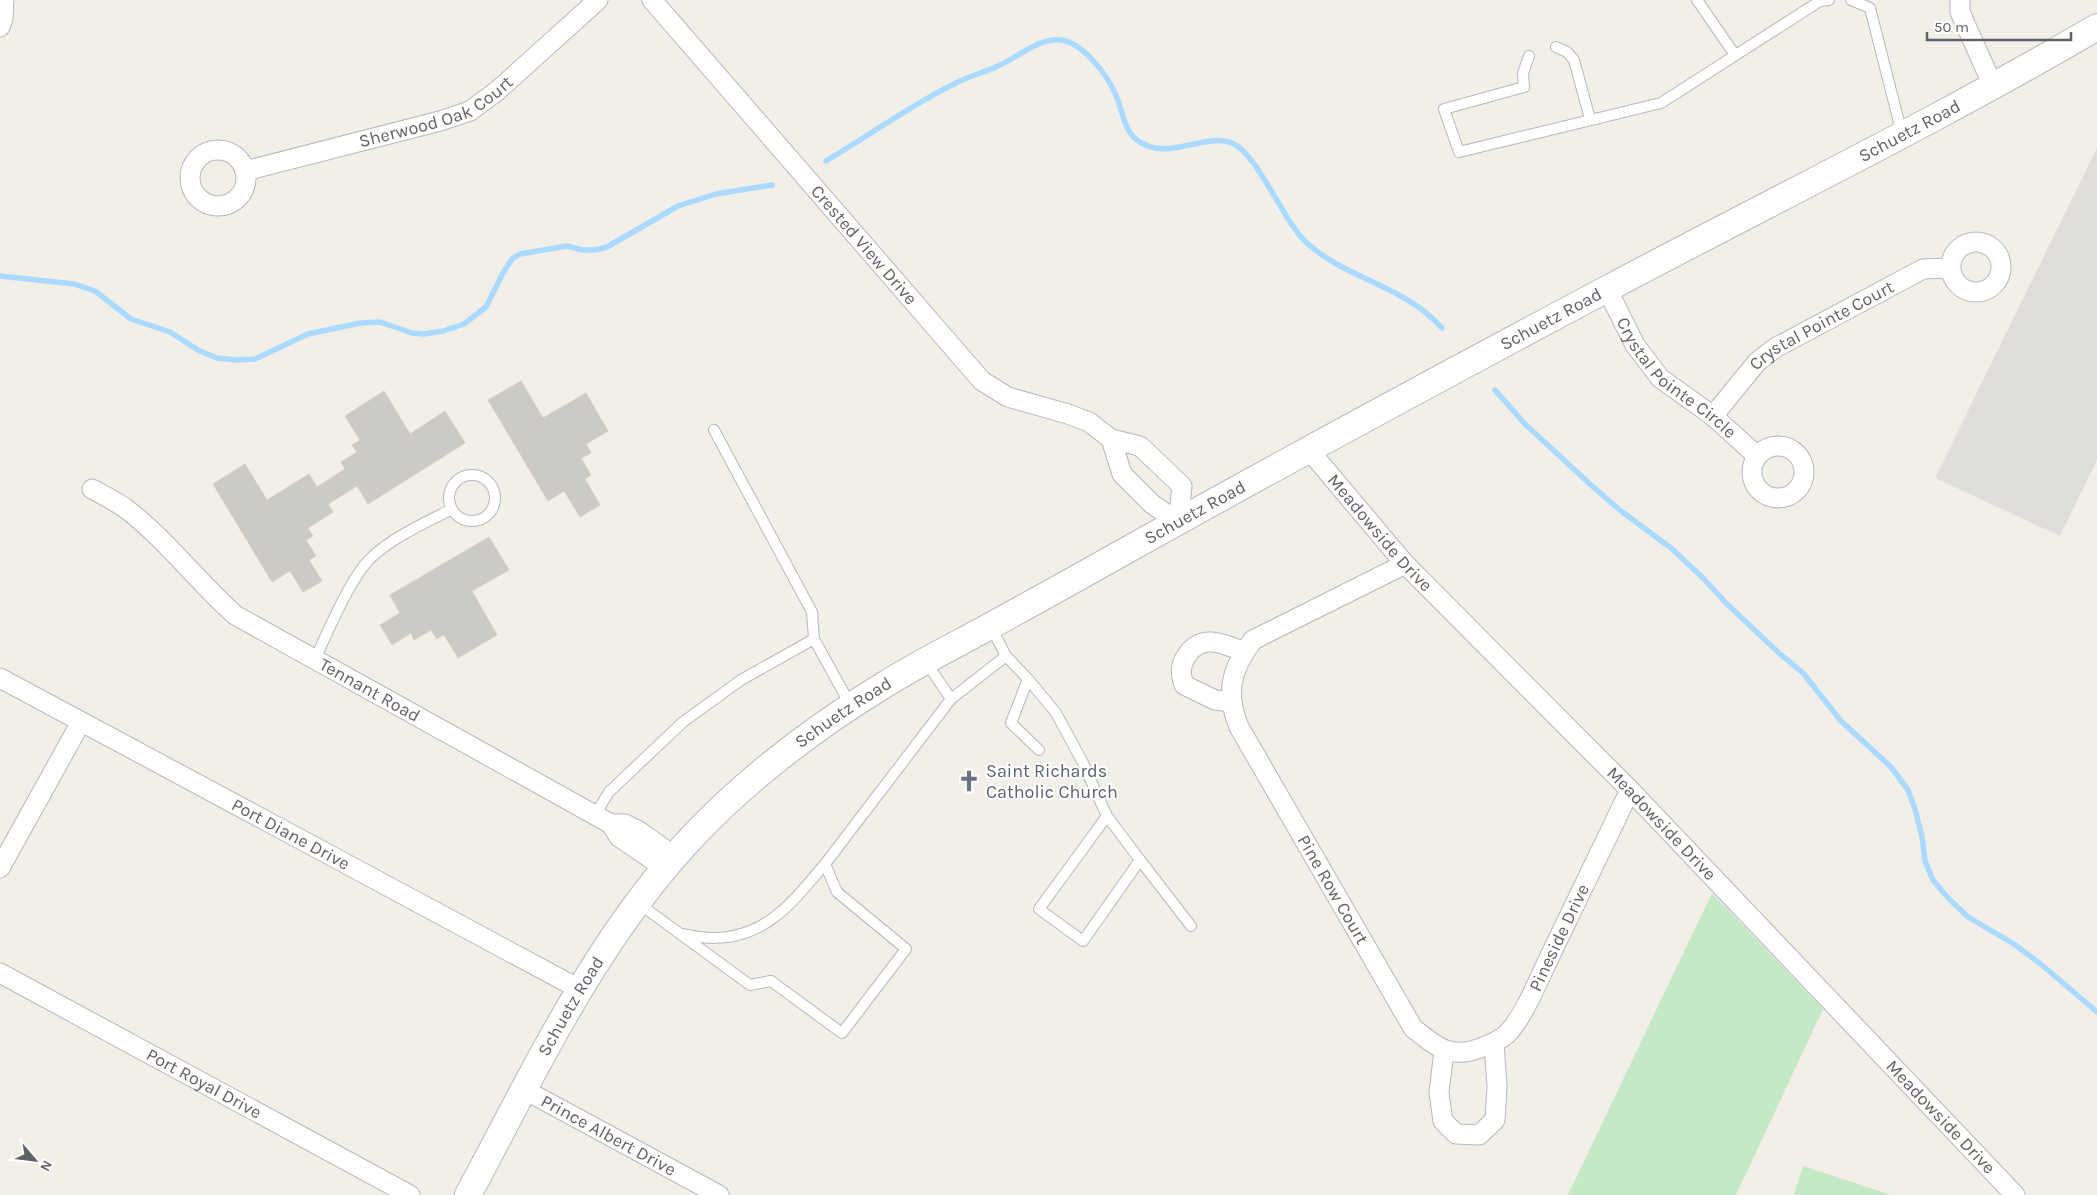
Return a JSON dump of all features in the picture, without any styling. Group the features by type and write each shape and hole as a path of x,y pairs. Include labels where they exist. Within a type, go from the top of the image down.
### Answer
{"main road":[{"name":"Schuetz Road","path":"468,1195 580,990 637,903 670,862 732,798 795,744 851,706 925,661 1607,289 1994,86 2097,27"}],"street":[{"path":"0,27 3,19 4,0"},
{"name":"Sherwood Oak Court","path":"245,171 440,121 470,111 497,91 598,0"},
{"name":"Crested View Drive","path":"652,0 982,381 1008,397 1068,414 1088,422 1111,439 1140,446 1182,486 1178,522"},
{"path":"1960,0 1960,12 1994,86"},
{"name":"Crystal Pointe Court","path":"1713,416 1757,362 1776,348 1923,269 1950,268"},
{"name":"Crystal Pointe Circle","path":"1607,289 1635,345 1660,378 1713,416 1757,456"},
{"path":"1111,439 1122,474 1152,504 1178,522"},
{"name":"Meadowside Drive","path":"1309,450 1406,564 1630,790 2015,1195"},
{"name":"Tennant Road","path":"92,489 124,508 139,520 235,615 603,819 625,824 639,831 670,862"},
{"name":"Pine Row Court","path":"1406,564 1253,640 1244,652 1232,680 1232,710 1239,727 1412,1028 1451,1052"},
{"path":"1232,702 1214,700 1184,685 1180,674 1183,661 1193,646 1203,642 1221,643 1244,652"},
{"name":"Port Diane Drive","path":"0,678 580,990"},
{"path":"0,868 81,722"},
{"name":"Pineside Drive","path":"1451,1052 1469,1053 1494,1043 1506,1034 1516,1022 1630,790"},
{"name":"Port Royal Drive","path":"0,973 410,1195"},
{"path":"1451,1052 1439,1093 1443,1121 1456,1134 1479,1135 1495,1120 1498,1086 1494,1043"},
{"name":"Prince Albert Drive","path":"525,1090 719,1195"}],"lane":[{"path":"1697,0 1735,55"},
{"path":"1529,56 1523,73 1524,87 1444,109 1459,152 1661,103 1820,1 1829,0"},
{"path":"1851,0 1870,8 1902,135"},
{"path":"1556,47 1567,52 1574,60 1590,119"},
{"path":"714,430 812,612 814,639 851,706"},
{"path":"476,476 489,483 493,489 494,504 491,511 478,520 463,520 452,509 449,502 451,488 462,478 476,476"},
{"path":"315,659 354,580 371,557 393,541 452,509"},
{"path":"990,626 1006,656 1056,713 1082,761 1107,816 1191,926"},
{"path":"603,819 609,792 683,722 741,680 814,639"},
{"path":"681,934 712,938 741,936 771,922 825,864 951,699 1006,656"},
{"path":"925,661 951,699"},
{"path":"1028,679 1012,723 1039,750"},
{"path":"1107,816 1039,909 1083,941 1140,860"},
{"path":"637,903 750,985 771,981 842,1033 906,949 837,892 825,864"}],"shaded area":[{"path":"2097,148 2097,460 2060,536 1935,478"}],"green space":[{"path":"1712,893 1823,1009 1736,1195 1568,1195"},
{"path":"1803,1166 1891,1195 1794,1195"}],"building":[{"path":"521,381 543,418 586,393 608,431 586,444 591,453 581,458 591,475 585,479 600,505 580,517 564,491 548,501 488,400"},
{"path":"384,391 410,434 445,411 465,443 368,504 357,486 328,504 333,512 308,528 313,536 306,540 316,556 309,560 322,581 303,592 290,571 272,582 213,484 245,464 267,500 309,474 317,487 345,469 341,462 357,452 352,445 360,440 345,416"},
{"path":"489,537 509,570 472,591 497,635 458,658 444,635 437,639 431,630 414,640 411,633 392,645 380,625 400,613 390,595"}],"waterway":[{"path":"826,161 908,110 958,82 998,66 1047,41 1064,41 1084,51 1101,70 1113,89 1129,131 1137,140 1148,146 1160,149 1210,141 1232,143 1242,150 1261,173 1288,219 1307,243 1339,265 1410,302 1427,313 1442,328"},
{"path":"0,276 74,284 95,291 131,319 170,332 198,350 217,358 255,359 308,334 360,323 380,322 412,333 424,334 443,331 464,324 486,307 503,273 512,259 520,254 567,246 582,250 595,250 607,247 678,206 716,194 772,185"},
{"path":"1495,390 1525,424 1591,485 1621,511 1671,548 1727,604 1803,673 1841,721 1891,767 1908,790 1922,837 1925,861 1933,880 1948,898 1968,917 2014,944 2043,966 2097,1012"}],"place":[{"name":"Saint Richards Catholic Church","path":"969,781"}]}
